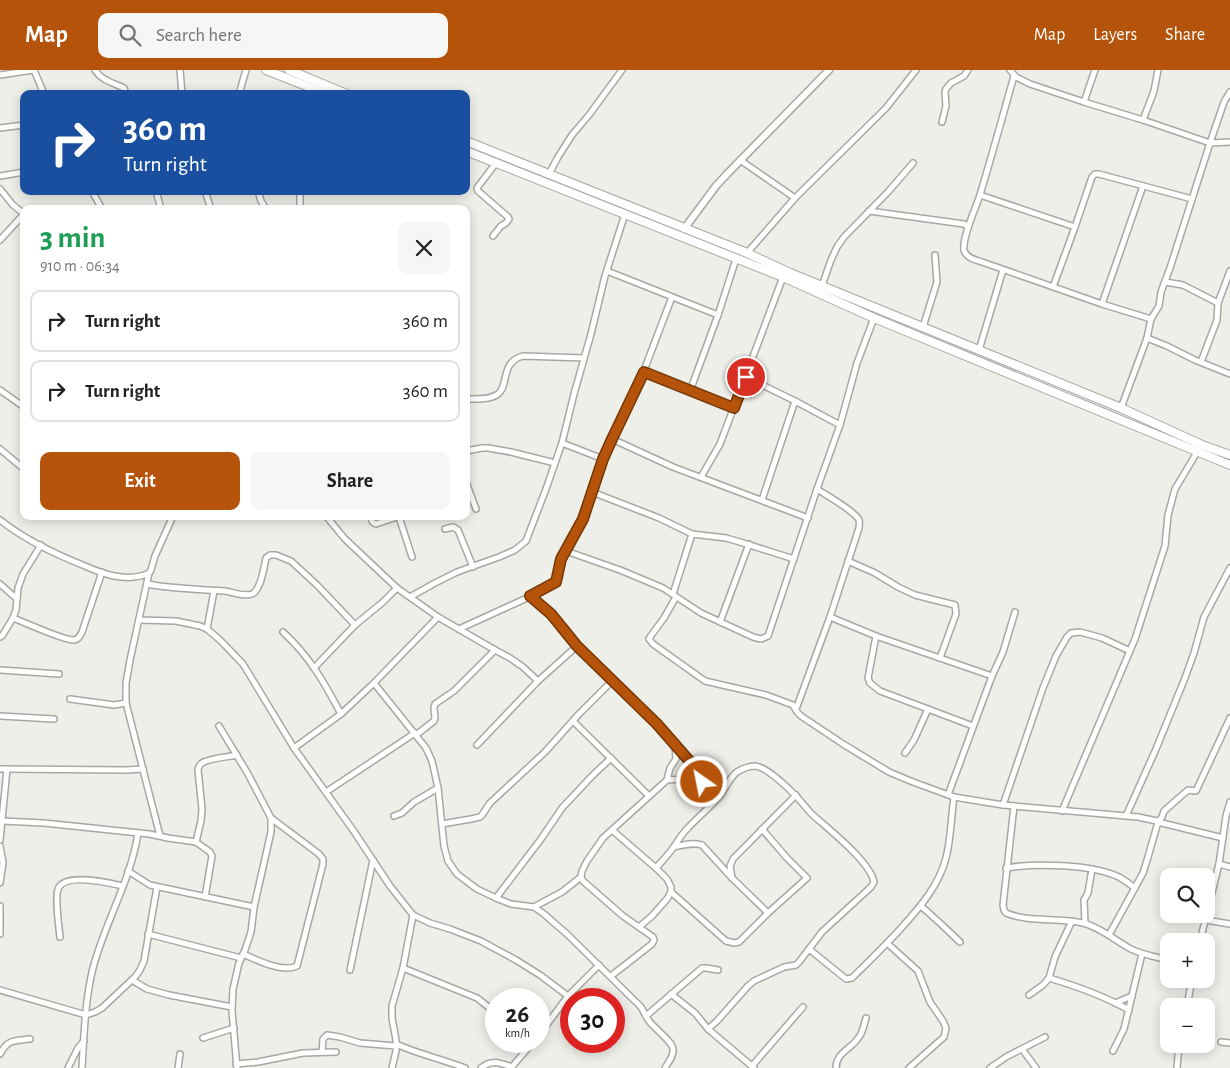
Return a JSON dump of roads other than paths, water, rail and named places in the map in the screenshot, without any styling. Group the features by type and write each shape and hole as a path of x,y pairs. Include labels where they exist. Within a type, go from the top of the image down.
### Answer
{"main road":[{"path":"266,70 308,90"},
{"path":"289,70 337,90"},
{"path":"470,143 1121,408 1230,465"},
{"path":"470,152 783,278 874,318 1200,448 1230,455"}],"street":[{"path":"0,75 34,70 42,90"},
{"path":"95,70 105,80 125,90"},
{"path":"180,70 182,90"},
{"path":"240,90 246,70"},
{"path":"549,174 572,135 622,70"},
{"path":"747,254 795,198 882,113 916,70"},
{"path":"942,122 946,106 946,89 951,83 964,76 968,70"},
{"path":"1010,70 1014,76 1030,84 1084,102 1210,143 1230,142"},
{"path":"1084,102 1095,70"},
{"path":"1143,120 1154,91 1158,70"},
{"path":"684,229 716,186 825,71"},
{"path":"1014,76 980,195 968,227 964,250 966,255 1003,270 1151,319"},
{"path":"1121,408 1148,338 1151,319 1159,306 1161,292 1210,143 1224,102 1230,92"},
{"path":"0,128 20,126"},
{"path":"740,160 795,198"},
{"path":"493,236 506,223 508,217 478,191 477,188 496,163"},
{"path":"822,286 837,247 852,228 888,192 913,163"},
{"path":"0,176 20,173"},
{"path":"1053,287 1076,228 1092,177 1095,174 1192,200"},
{"path":"1102,304 1143,186"},
{"path":"0,189 20,211"},
{"path":"980,195 1076,228"},
{"path":"869,211 956,222 968,227"},
{"path":"410,597 457,572 499,558 515,550 526,541 562,443 607,271 625,214"},
{"path":"0,240 20,218"},
{"path":"923,327 936,288 935,255"},
{"path":"690,392 736,259"},
{"path":"979,350 1003,270"},
{"path":"1201,362 1217,320 1218,303 1230,270"},
{"path":"607,271 718,315"},
{"path":"701,477 720,444 783,278"},
{"path":"1165,282 1183,285 1218,303"},
{"path":"459,629 556,582 561,559 583,519 603,459 644,372 672,297"},
{"path":"566,551 663,588 701,613 753,637 761,639 768,636 840,426 857,363 874,318"},
{"path":"1148,338 1230,374"},
{"path":"470,399 497,395 501,391 507,371 516,358 523,356 584,358"},
{"path":"644,372 734,408"},
{"path":"746,377 840,426"},
{"path":"0,390 20,404"},
{"path":"762,500 795,401"},
{"path":"612,439 648,456 808,518"},
{"path":"562,443 603,459"},
{"path":"470,450 488,448 555,463"},
{"path":"1062,811 1130,652 1165,546 1168,514 1175,489 1200,448"},
{"path":"0,449 20,466"},
{"path":"796,710 830,617 857,535 859,521 850,510 817,489"},
{"path":"592,492 660,518 692,534 726,538 794,559"},
{"path":"470,496 476,509"},
{"path":"0,520 67,559 102,572 115,576 133,577 144,576 149,573"},
{"path":"160,836 126,703 126,683 149,573 171,520"},
{"path":"329,520 345,539 397,588 438,617 510,658 538,681"},
{"path":"371,520 376,524 388,520"},
{"path":"401,520 412,557"},
{"path":"445,529 454,527 458,530 473,567"},
{"path":"692,534 675,595 664,618 650,637 650,641 705,681 766,695 793,705 801,716 889,772 921,786 951,796 1003,805 1138,817 1223,838"},
{"path":"720,622 749,544"},
{"path":"0,637 16,610 18,588 23,574 41,545"},
{"path":"147,584 252,594 260,584 266,558 270,555 276,555 291,561 355,624"},
{"path":"848,561 875,572 898,587 915,595 955,605 956,614 940,658"},
{"path":"1126,816 1185,678 1204,618 1230,568"},
{"path":"13,618 71,640 77,639 82,632 102,572"},
{"path":"0,584 17,599"},
{"path":"314,668 355,624 383,602 397,588"},
{"path":"208,630 214,591"},
{"path":"530,596 551,614 577,646 657,724 692,764 702,782"},
{"path":"809,949 846,979 852,978 887,943 932,890 946,858 951,796 973,726 1003,652 1015,612"},
{"path":"294,748 341,714 438,617"},
{"path":"830,617 876,636 992,676"},
{"path":"139,620 176,621 200,626 220,640 242,664 294,748 390,886 413,915 481,942 507,955 560,990"},
{"path":"283,632 296,644 314,668 341,714"},
{"path":"1003,805 1043,688 1056,656 1067,637 1080,632 1102,638 1130,652"},
{"path":"876,636 868,678 870,683 880,690 973,726"},
{"path":"477,745 538,681 577,646"},
{"path":"326,792 434,720 435,704 454,691 495,650"},
{"path":"0,670 59,674"},
{"path":"442,824 480,817 490,802 545,752 613,680"},
{"path":"374,683 426,748 432,761 438,788 444,846 448,861 457,874 477,889 496,898 511,904 534,907 568,935 641,1007 656,1029 670,1043 673,1048 672,1058 665,1068"},
{"path":"70,699 114,704 126,703"},
{"path":"905,753 914,740 928,710"},
{"path":"0,716 54,718"},
{"path":"1109,935 1143,873 1158,822 1164,811 1188,790 1196,791 1230,718"},
{"path":"573,721 649,796"},
{"path":"148,934 242,956 283,968 297,966 323,859 271,818 220,726"},
{"path":"667,780 670,768 676,759 675,744"},
{"path":"196,842 202,808 198,766 207,760 237,755"},
{"path":"496,898 562,808 611,758"},
{"path":"656,868 687,829 720,796 729,780 747,767 755,766 776,778 796,795 811,814 856,855 873,877 874,882 871,887 822,932 796,965 784,967 754,981 708,1029"},
{"path":"0,769 143,769"},
{"path":"0,840 6,769"},
{"path":"534,907 562,892 581,877 587,861 603,838 667,780 684,779 702,782 720,796"},
{"path":"394,816 402,813 414,802 438,788"},
{"path":"732,878 730,866 733,859 796,795"},
{"path":"1215,881 1230,802"},
{"path":"1014,806 1003,905 1006,914 1085,923 1142,954 1160,958"},
{"path":"271,818 271,832 254,907 251,932 236,974 233,989 232,1007 237,1066 303,1053 336,1052"},
{"path":"2,821 44,823 149,834 196,842 210,852 212,856 205,897"},
{"path":"671,892 726,942 739,942 807,878 762,829"},
{"path":"612,830 656,868 667,879 671,887 671,892 667,899 639,927"},
{"path":"82,1068 86,1014 93,970 105,931 128,871 138,833"},
{"path":"674,847 689,844 702,845 768,913"},
{"path":"0,846 3,863 0,883"},
{"path":"350,970 373,860"},
{"path":"1219,864 1230,867"},
{"path":"1006,868 1022,865 1045,865 1092,869 1118,877 1135,888"},
{"path":"1085,923 1084,900 1092,869"},
{"path":"128,871 150,885 157,887 254,907"},
{"path":"581,877 603,899 653,937 654,940 652,944 611,976"},
{"path":"60,937 57,893 60,884 83,880 123,886"},
{"path":"0,990 86,1014 96,1012 132,980 140,970 144,961 157,887"},
{"path":"0,906 0,934"},
{"path":"920,906 960,942"},
{"path":"392,1068 396,1045 392,1006 403,968 413,915"},
{"path":"1029,995 1044,985 1049,978 1055,957 1072,921"},
{"path":"1215,922 1230,924"},
{"path":"887,943 918,971 930,1002 946,1028 944,1037 909,1068"},
{"path":"1114,1051 1124,1029 1142,954"},
{"path":"576,988 599,965"},
{"path":"403,968 477,998 485,1004"},
{"path":"646,1016 702,968 718,970"},
{"path":"1049,978 1074,985 1129,1010"},
{"path":"132,980 147,989 169,995 232,1007"},
{"path":"671,994 695,1013 708,1029 753,1067 803,1007"},
{"path":"1115,1003 1132,996"},
{"path":"550,1020 560,1007"},
{"path":"836,1068 838,1057 859,1038 866,1018"},
{"path":"203,1038 234,1028"},
{"path":"322,1052 324,1039 327,1035 360,1043 396,1045 465,1068"},
{"path":"990,1068 1006,1057 1045,1037"},
{"path":"0,1054 4,1046 9,1043 30,1039"},
{"path":"68,1068 84,1040"},
{"path":"1221,1042 1230,1043"},
{"path":"1022,1049 1036,1068"},
{"path":"481,1068 488,1063 494,1062 512,1068 524,1053"},
{"path":"1177,1068 1178,1053"},
{"path":"178,1068 180,1054"}]}
